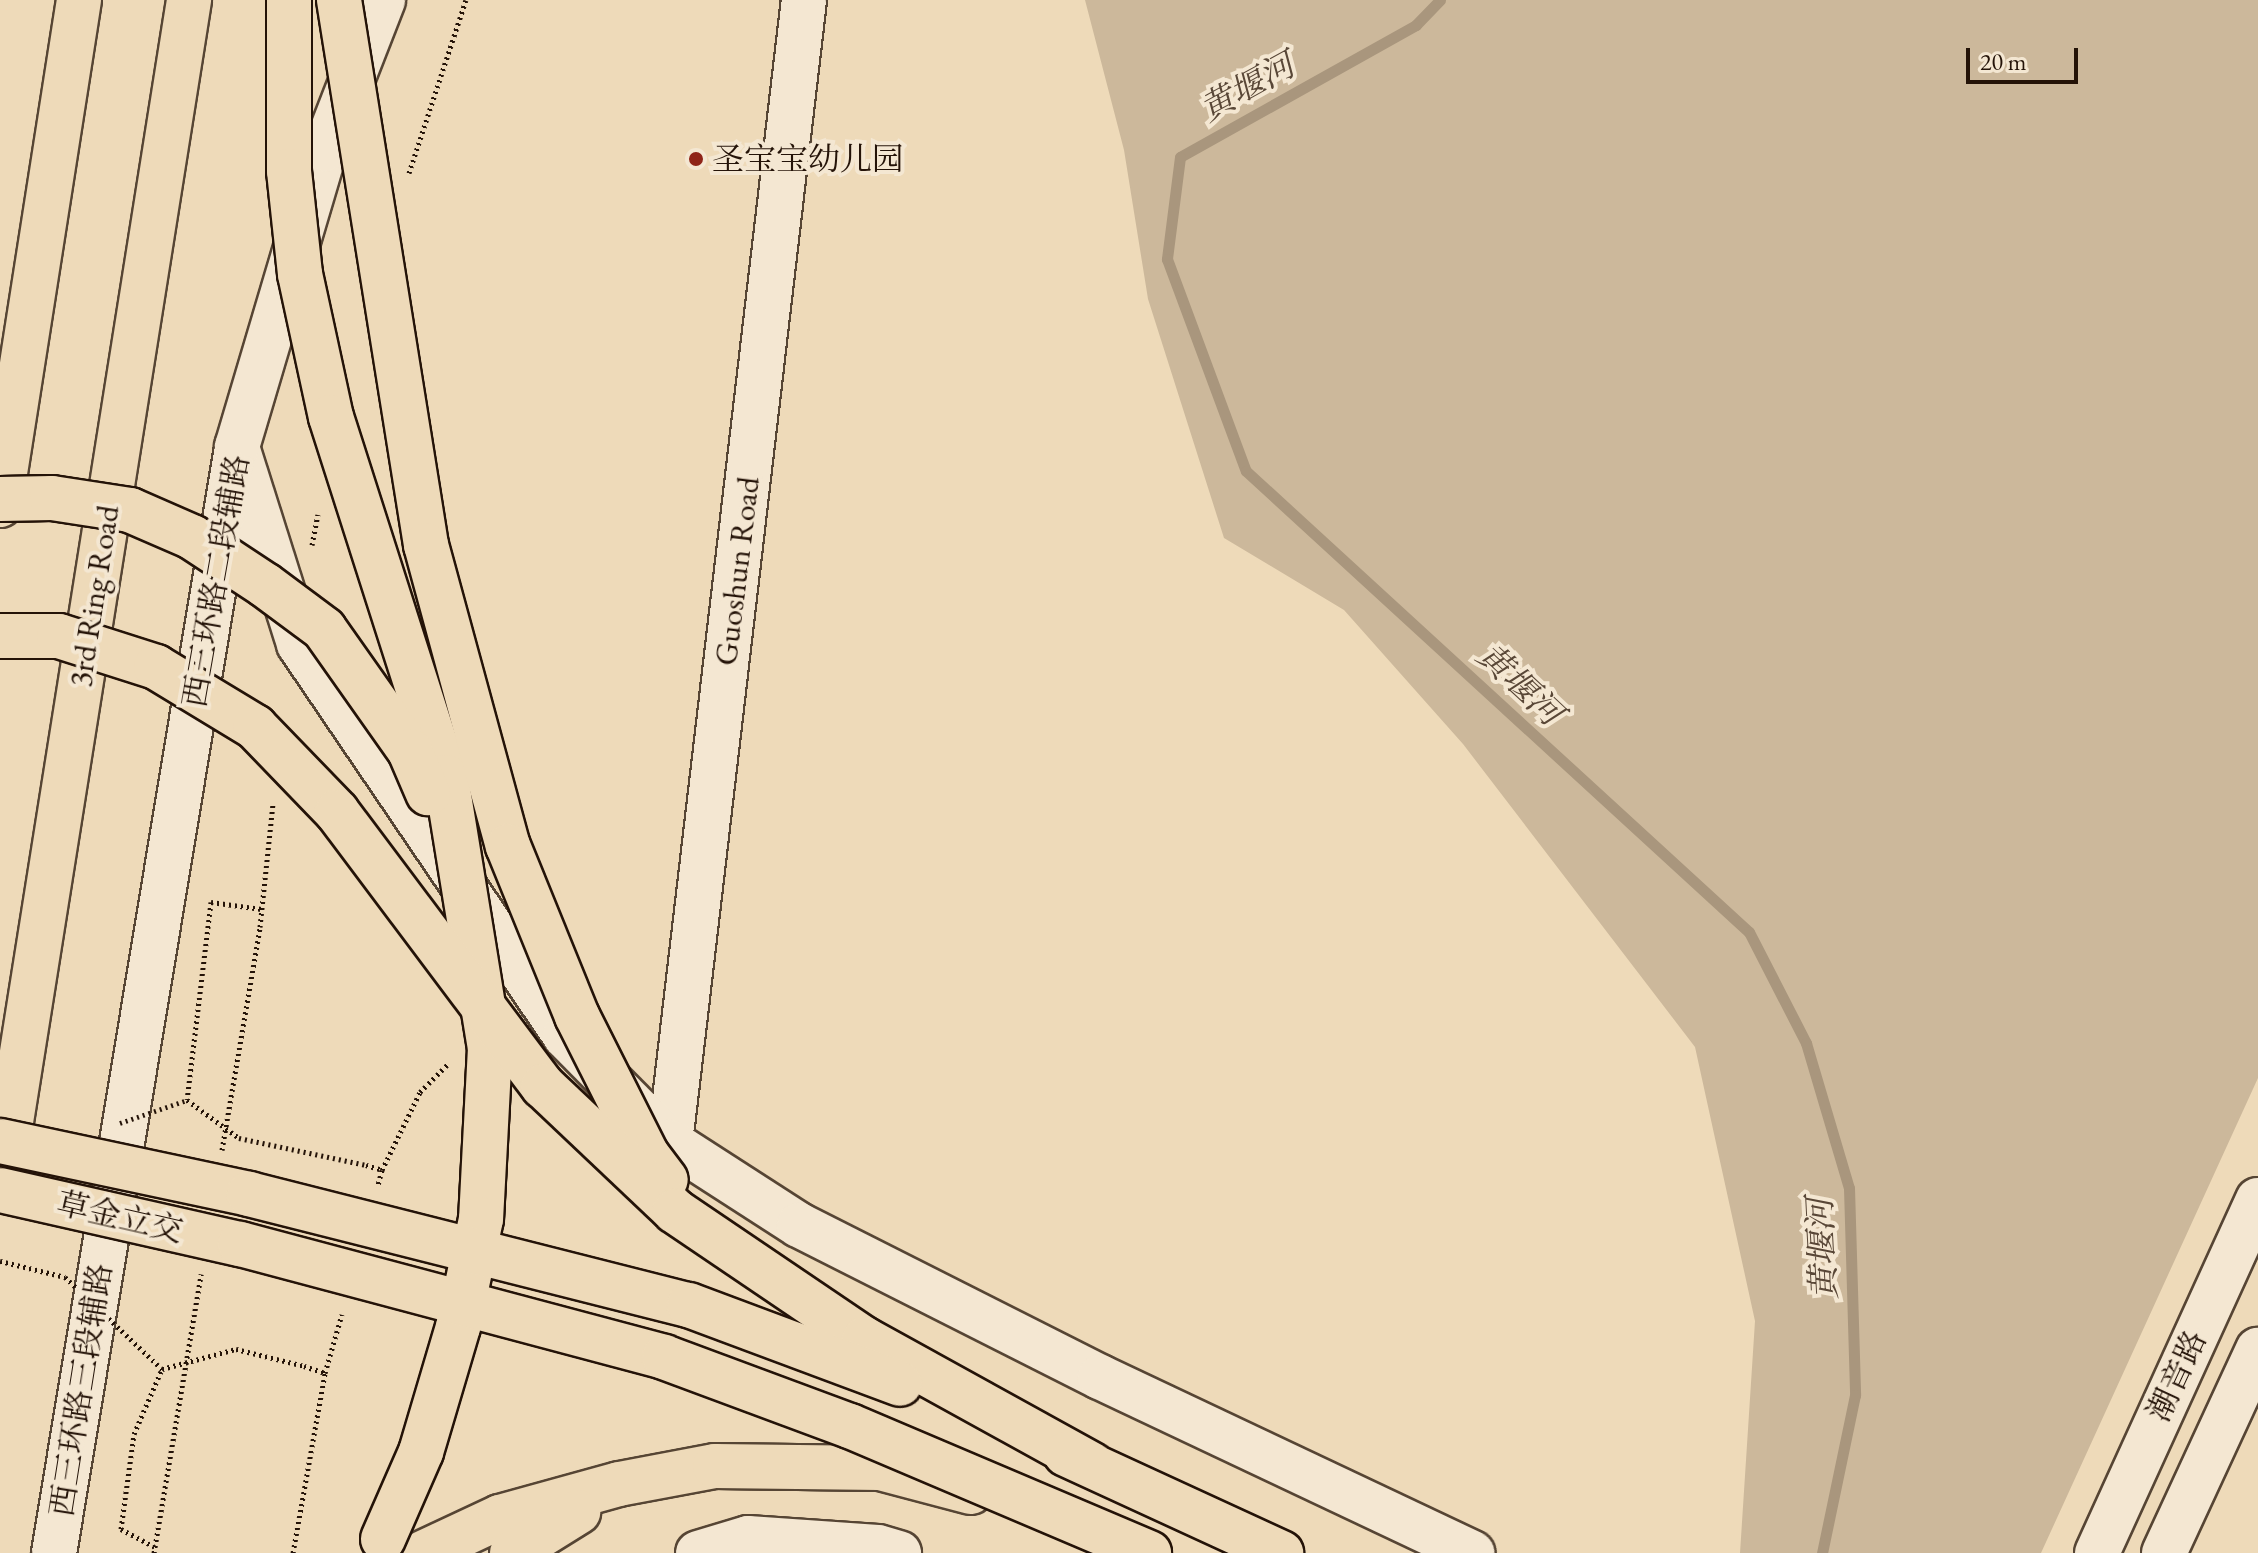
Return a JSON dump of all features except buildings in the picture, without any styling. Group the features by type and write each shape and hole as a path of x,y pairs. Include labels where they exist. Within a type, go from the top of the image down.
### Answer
{"highway":[{"path":"79,0 0,502 52,498 130,510 192,537 324,629 410,751 462,868"},
{"name":"3rd Ring Road","path":"1,1175 189,0"},
{"path":"289,0 289,171 300,274 331,417 446,777 490,1048 481,1219 458,1327 388,1550"},
{"path":"339,0 426,545 508,846 577,1016 647,1155 704,1230"},
{"path":"0,636 59,636 156,667 255,727 337,812 543,1086 675,1211 864,1339 1092,1465"},
{"path":"1,1175 249,1194 689,1305 887,1378 1092,1465 1281,1553"},
{"name":"草金立交","path":"1,1175 240,1244 664,1357 850,1426 1075,1519"},
{"path":"388,1550 500,1517 645,1480 715,1466 880,1468 1075,1519 1149,1553"},
{"path":"512,1553 542,1530 645,1480"}],"main road":[{"name":"西三环路二段辅路","path":"116,1180 237,447 325,149 383,0"},
{"name":"Guoshun Road","path":"670,1142 804,0"},
{"path":"237,447 299,644 565,1036 670,1142 799,1225 1100,1377 1473,1553"},
{"name":"西三环路三段辅路","path":"54,1553 116,1180"},
{"name":"潮音路","path":"2097,1553 2258,1200"},
{"name":"潮音路","path":"2164,1553 2258,1350"},
{"path":"698,1553 748,1538 878,1547 899,1553"}],"path":[{"path":"262,909 211,902 187,1100 239,1138 366,1165"},
{"path":"0,1261 65,1277 162,1369"},
{"path":"162,1369 236,1349 304,1366"},
{"path":"155,1547 121,1529 134,1434 162,1369"},
{"path":"293,1553 325,1373"}],"shaded area":[{"path":"1085,0 2258,0 2258,1078 2041,1553 1740,1553 1755,1321 1695,1047 1463,744 1344,610 1224,538 1148,299 1124,150"}],"waterway":[{"name":"黄堰河","path":"1440,0 1416,25 1180,157 1167,259 1246,471 1749,932 1806,1043 1849,1188 1855,1395 1822,1553"}],"place":[{"name":"圣宝宝幼儿园","path":"696,159"}]}
